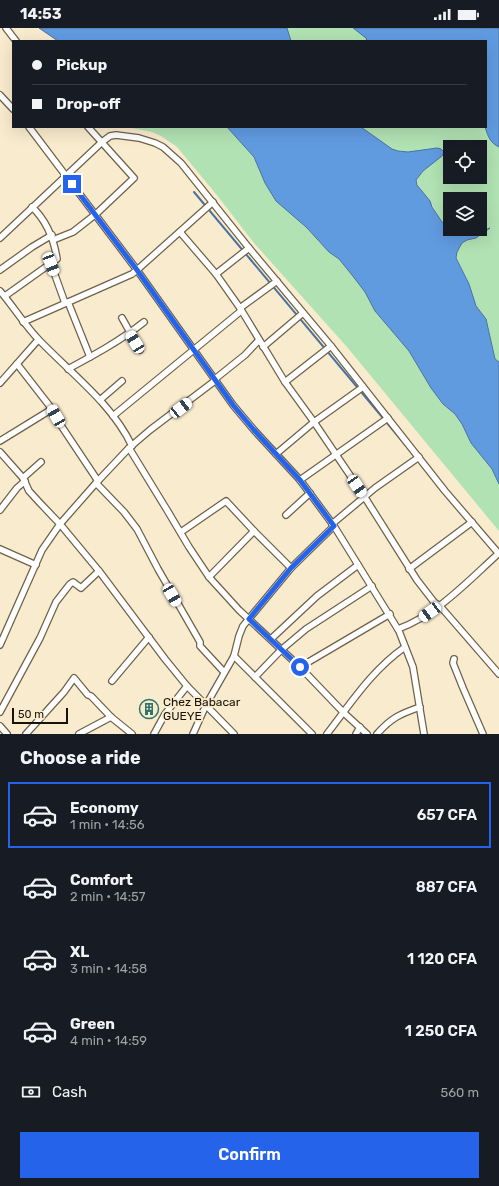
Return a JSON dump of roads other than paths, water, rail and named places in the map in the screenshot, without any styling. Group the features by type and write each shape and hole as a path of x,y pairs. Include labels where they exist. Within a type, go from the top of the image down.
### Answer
{"street":[{"path":"6,28 15,40"},
{"path":"0,95 12,108"},
{"path":"30,128 96,214 233,405 243,418 300,480 333,525 390,614 398,630 413,667 424,734"},
{"path":"0,270 32,247 52,237 69,234 96,214 134,178 89,128"},
{"path":"0,238 110,136 116,135 140,138 155,143 168,151 181,163 499,554 440,606 420,620 398,630"},
{"path":"23,322 130,275 213,202"},
{"path":"4,296 57,259 52,237 38,212 32,207"},
{"path":"180,232 216,274 240,309 285,382 336,454 421,586 499,672"},
{"path":"216,274 249,248"},
{"path":"51,264 66,303 90,357"},
{"path":"113,416 194,350 240,309 277,281"},
{"path":"0,291 38,340 100,400 113,416 125,433 130,447 198,562 209,577 249,619 300,667 344,713 367,734"},
{"path":"263,346 303,313"},
{"path":"122,318 140,350"},
{"path":"68,369 103,351 144,322"},
{"path":"0,383 38,340"},
{"path":"0,645 42,550 60,524 130,447 215,380 245,355 259,340"},
{"path":"285,382 331,346"},
{"path":"17,364 52,409 97,482 129,518 142,538 200,642 200,646 224,672"},
{"path":"100,400 122,381"},
{"path":"276,454 314,422 363,387"},
{"path":"0,441 52,409"},
{"path":"300,480 388,418"},
{"path":"0,452 24,480 29,491 60,524 100,571 148,637 187,686 234,734"},
{"path":"193,734 206,705 234,656 243,626 291,568 333,525 364,496 419,456"},
{"path":"0,510 40,462"},
{"path":"286,515 310,493"},
{"path":"181,532 226,501 291,568"},
{"path":"410,569 472,522"},
{"path":"209,577 254,531"},
{"path":"0,549 36,565"},
{"path":"271,640 316,596 358,565"},
{"path":"0,712 40,638 56,602 70,584 73,582 81,588 100,571"},
{"path":"255,677 306,629 372,586"},
{"path":"300,667 390,614"},
{"path":"112,681 148,637"},
{"path":"327,734 344,713 360,689 393,655 405,647"},
{"path":"234,656 312,734"},
{"path":"454,659 453,663 462,688 483,734"},
{"path":"26,734 64,692 74,678 88,695 91,696 111,717 132,734"},
{"path":"154,734 166,714 187,686"},
{"path":"377,734 393,718 402,713 420,707"},
{"path":"79,734 111,717"},
{"path":"0,726 7,734"},
{"path":"356,734 360,727"}],"water":[{"path":"39,28 287,28 291,40 57,40"},
{"path":"353,28 499,28 499,147 491,141 485,128 487,128 487,40 367,40"},
{"path":"228,128 362,128 392,149 398,151 408,152 437,148 443,151 442,156 423,171 416,180 417,185 430,201 432,207 443,223 443,236 479,236 462,243 457,252 456,258 469,284 476,306 486,319 495,359 499,362 499,484 492,469 471,443 462,424 455,414 443,404 431,388 409,351 375,311 365,292 352,275 339,259 329,252 306,227 276,201 265,183 254,157"}],"waterway":[{"path":"194,192 408,448"}],"place":[{"name":"Chez Babacar GUEYE","path":"149,709"}]}
